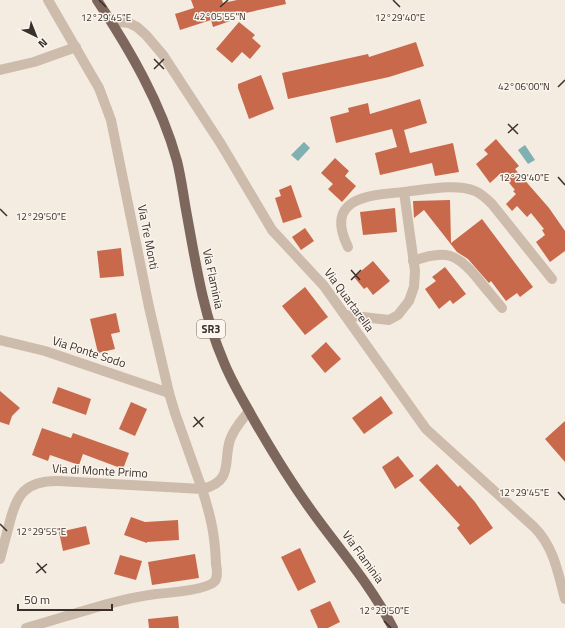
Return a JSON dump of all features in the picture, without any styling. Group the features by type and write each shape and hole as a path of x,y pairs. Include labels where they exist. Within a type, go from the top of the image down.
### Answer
{"main road":[{"name":"Via Flaminia","path":"97,0 132,56 165,126 179,172 194,255 213,336 227,371 293,484 359,573 378,601 393,628"}],"street":[{"name":"Via Tre Monti","path":"26,628 122,600 204,587 214,582 217,573 214,532 202,489 169,393 149,307 111,120 98,88 48,0"},
{"name":"Via Quartarella","path":"111,21 129,23 137,27 163,55 221,144 272,230 315,274 426,429 534,527 544,538 554,558 565,599"},
{"path":"0,70 34,62 76,47"},
{"path":"348,247 342,234 341,222 344,213 349,206 357,201 369,195 459,187 471,189 492,204 552,279"},
{"path":"344,315 386,320 395,318 406,305 413,292 415,277 404,192"},
{"path":"413,261 436,254 454,257 460,260 470,269 502,308"},
{"name":"Via Ponte Sodo","path":"0,340 45,351 169,393"},
{"path":"202,489 212,485 223,477 226,469 228,449 232,433 249,411"},
{"name":"Via di Monte Primo","path":"0,559 15,503 22,493 35,483 59,481 202,489"}],"water":[{"path":"304,142 310,148 298,161 291,155"},
{"path":"525,145 535,160 528,164 518,150"}],"building":[{"path":"191,0 222,0 223,3 237,0 285,0 286,4 232,16 236,19 213,27 211,20 180,30 175,14 194,8"},
{"path":"239,22 255,35 252,38 261,46 250,59 242,52 232,63 216,49"},
{"path":"416,42 424,66 389,77 288,99 282,73 368,54 369,57"},
{"path":"261,75 274,109 249,119 238,84"},
{"path":"420,99 427,123 404,130 410,153 453,143 459,172 435,176 432,163 380,175 375,153 397,147 392,129 336,143 330,117 349,112 348,108 368,103 370,114"},
{"path":"496,139 519,166 515,169 549,208 565,231 565,251 550,262 536,242 545,235 542,230 544,229 531,213 527,217 517,206 512,211 506,204 516,194 513,191 515,190 501,173 490,183 476,164 488,154 484,150"},
{"path":"335,158 349,171 345,176 356,186 342,202 328,189 333,184 321,173"},
{"path":"291,185 302,217 283,223 275,198 281,196 279,190"},
{"path":"450,200 451,243 482,219 533,287 520,297 517,293 506,301 491,281 489,283 468,259 457,252 424,210 414,218 413,201"},
{"path":"395,208 397,232 363,235 360,212"},
{"path":"305,228 314,241 301,250 292,237"},
{"path":"121,248 124,276 100,278 97,251"},
{"path":"373,261 390,281 373,295 367,287 364,289 354,277"},
{"path":"445,267 466,294 453,304 450,300 439,309 425,289 436,281 432,277"},
{"path":"305,287 328,317 305,335 282,306"},
{"path":"116,313 120,332 111,334 115,349 98,353 90,319"},
{"path":"326,342 341,359 325,373 311,356"},
{"path":"58,387 91,399 86,415 52,403"},
{"path":"0,391 20,408 12,416 9,425 0,422"},
{"path":"381,396 393,413 364,434 352,418"},
{"path":"131,402 147,409 135,436 119,429"},
{"path":"565,421 565,462 545,439"},
{"path":"42,428 71,438 73,433 129,453 123,469 83,454 79,465 50,455 48,461 32,455"},
{"path":"398,456 414,476 395,489 382,467"},
{"path":"437,464 458,487 460,485 475,502 493,528 470,545 457,528 460,525 419,480"},
{"path":"131,517 145,522 178,520 179,540 147,543 124,535"},
{"path":"86,526 90,544 63,551 59,532"},
{"path":"300,548 316,582 298,591 281,557"},
{"path":"195,554 199,578 152,585 148,562"},
{"path":"120,555 142,561 136,580 114,574"},
{"path":"330,601 340,622 328,628 318,628 310,610"},
{"path":"178,616 179,628 149,628 148,619"}]}
